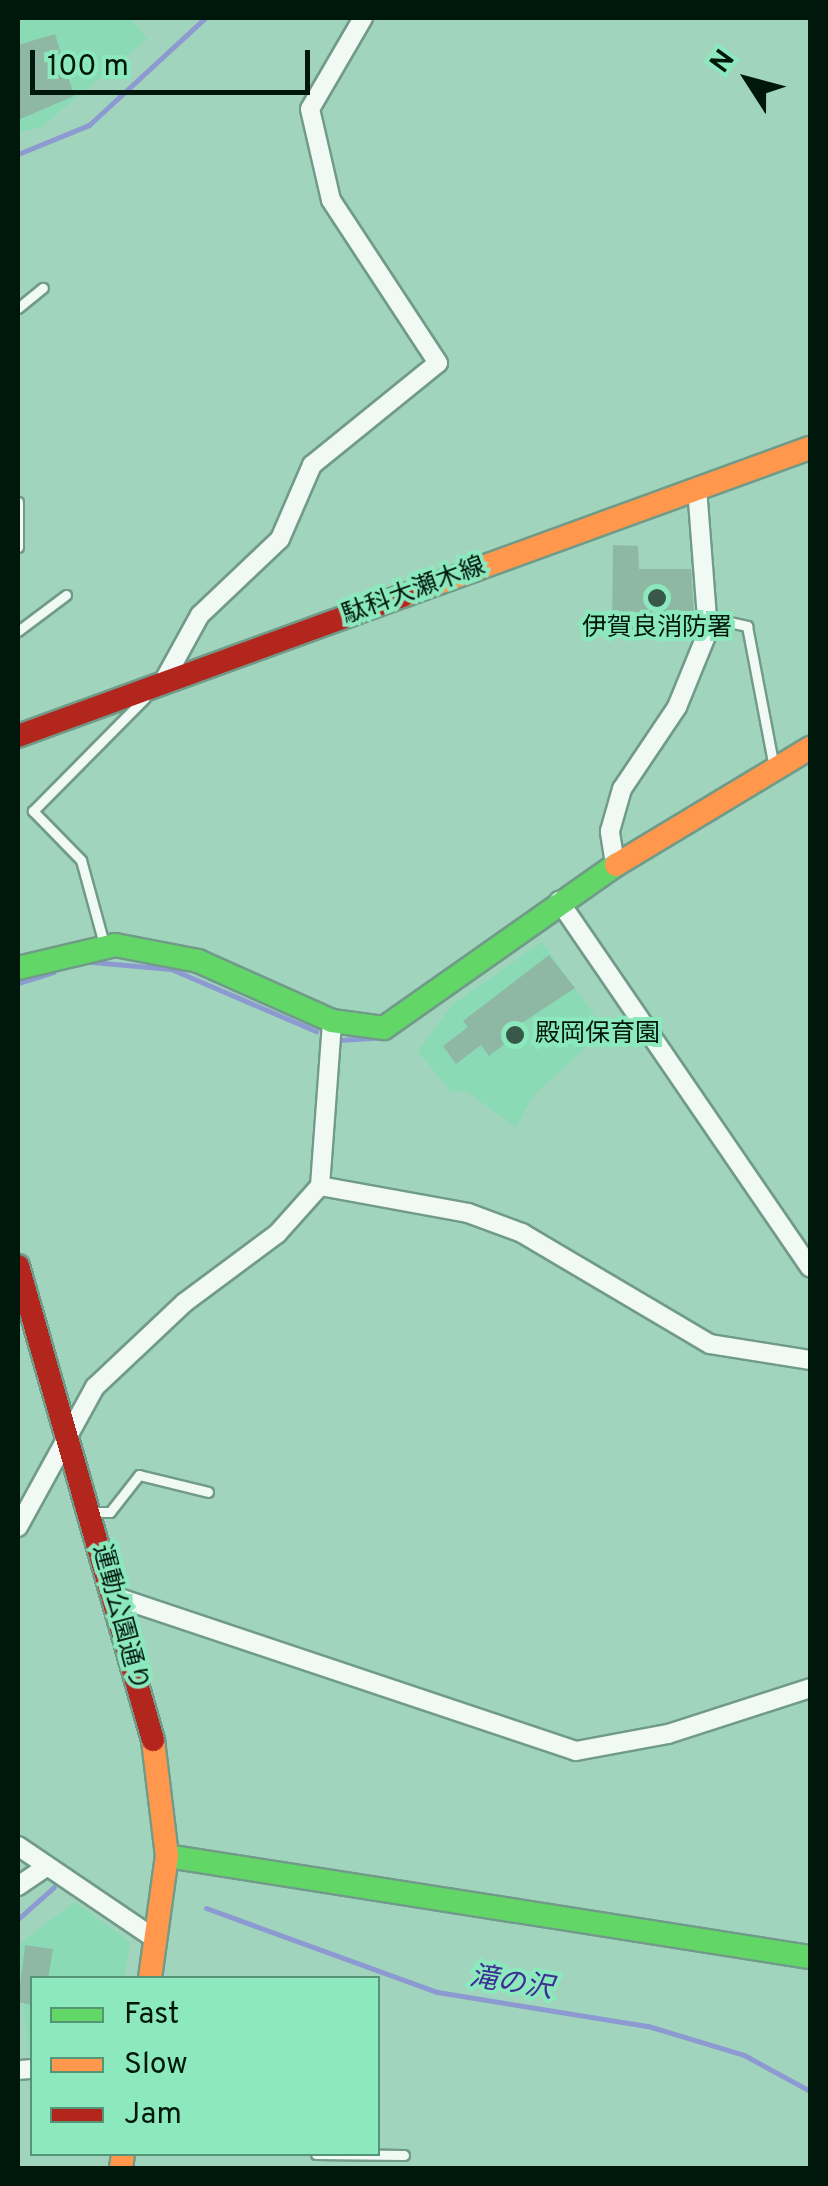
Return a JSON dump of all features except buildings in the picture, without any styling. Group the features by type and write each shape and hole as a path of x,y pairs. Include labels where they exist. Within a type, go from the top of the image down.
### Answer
{"street":[{"path":"157,686 200,615 280,539 312,465 438,363 331,200 310,109 364,18"},
{"name":"駄科大瀬木線","path":"18,736 810,451"},
{"path":"615,864 610,831 622,790 677,707 708,631 696,489"},
{"path":"18,968 105,946 198,961 332,1021 384,1028 615,864 774,762 810,748"},
{"path":"559,901 810,1267"},
{"path":"18,1527 55,1474 66,1431 137,1342 252,1257 320,1186 332,1021"},
{"path":"320,1186 468,1213 522,1233 710,1344 810,1360"},
{"name":"運動公園通り","path":"18,1266 157,1756 167,1856 150,1976"},
{"path":"114,1596 576,1751 668,1734 810,1688"},
{"path":"18,1846 44,1868 156,1940"},
{"path":"167,1856 810,1956"},
{"path":"18,1886 44,1868"}],"lane":[{"path":"18,308 43,288"},
{"path":"18,502 18,547"},
{"path":"18,630 66,595"},
{"path":"724,621 747,626 774,762"},
{"path":"105,946 81,860 33,810 157,686"},
{"path":"90,1512 110,1512 138,1476 208,1492"},
{"path":"380,2155 404,2155"}],"shaded area":[{"path":"18,18 130,18 147,39 41,127 18,133"},
{"name":"殿岡保育園","path":"542,942 605,1030 533,1096 516,1127 466,1091 451,1092 418,1051 452,1005"},
{"path":"75,1902 130,1942 124,1976 30,1976 29,2057 18,1945"}],"waterway":[{"path":"18,154 89,125 205,18"},
{"path":"92,962 171,969 316,1031"},
{"path":"18,983 53,972"},
{"path":"338,1040 388,1037"},
{"name":"滝の沢","path":"18,1919 54,1887"},
{"name":"滝の沢","path":"206,1908 437,1992 648,2026 744,2055 810,2091"}],"traffic: fast":[{"path":"18,968 115,945 198,961 332,1021 384,1028 616,865"},
{"path":"167,1856 810,1957"}],"traffic: slow":[{"path":"403,596 810,448"},
{"path":"616,865 810,748"},
{"path":"150,1976 167,1856 153,1740"},
{"path":"121,2168 123,2156"}],"traffic: jam":[{"path":"18,736 403,596"},
{"path":"18,1266 153,1740"}],"place":[{"name":"伊賀良消防署","path":"657,598"},
{"name":"殿岡保育園","path":"515,1035"}]}
